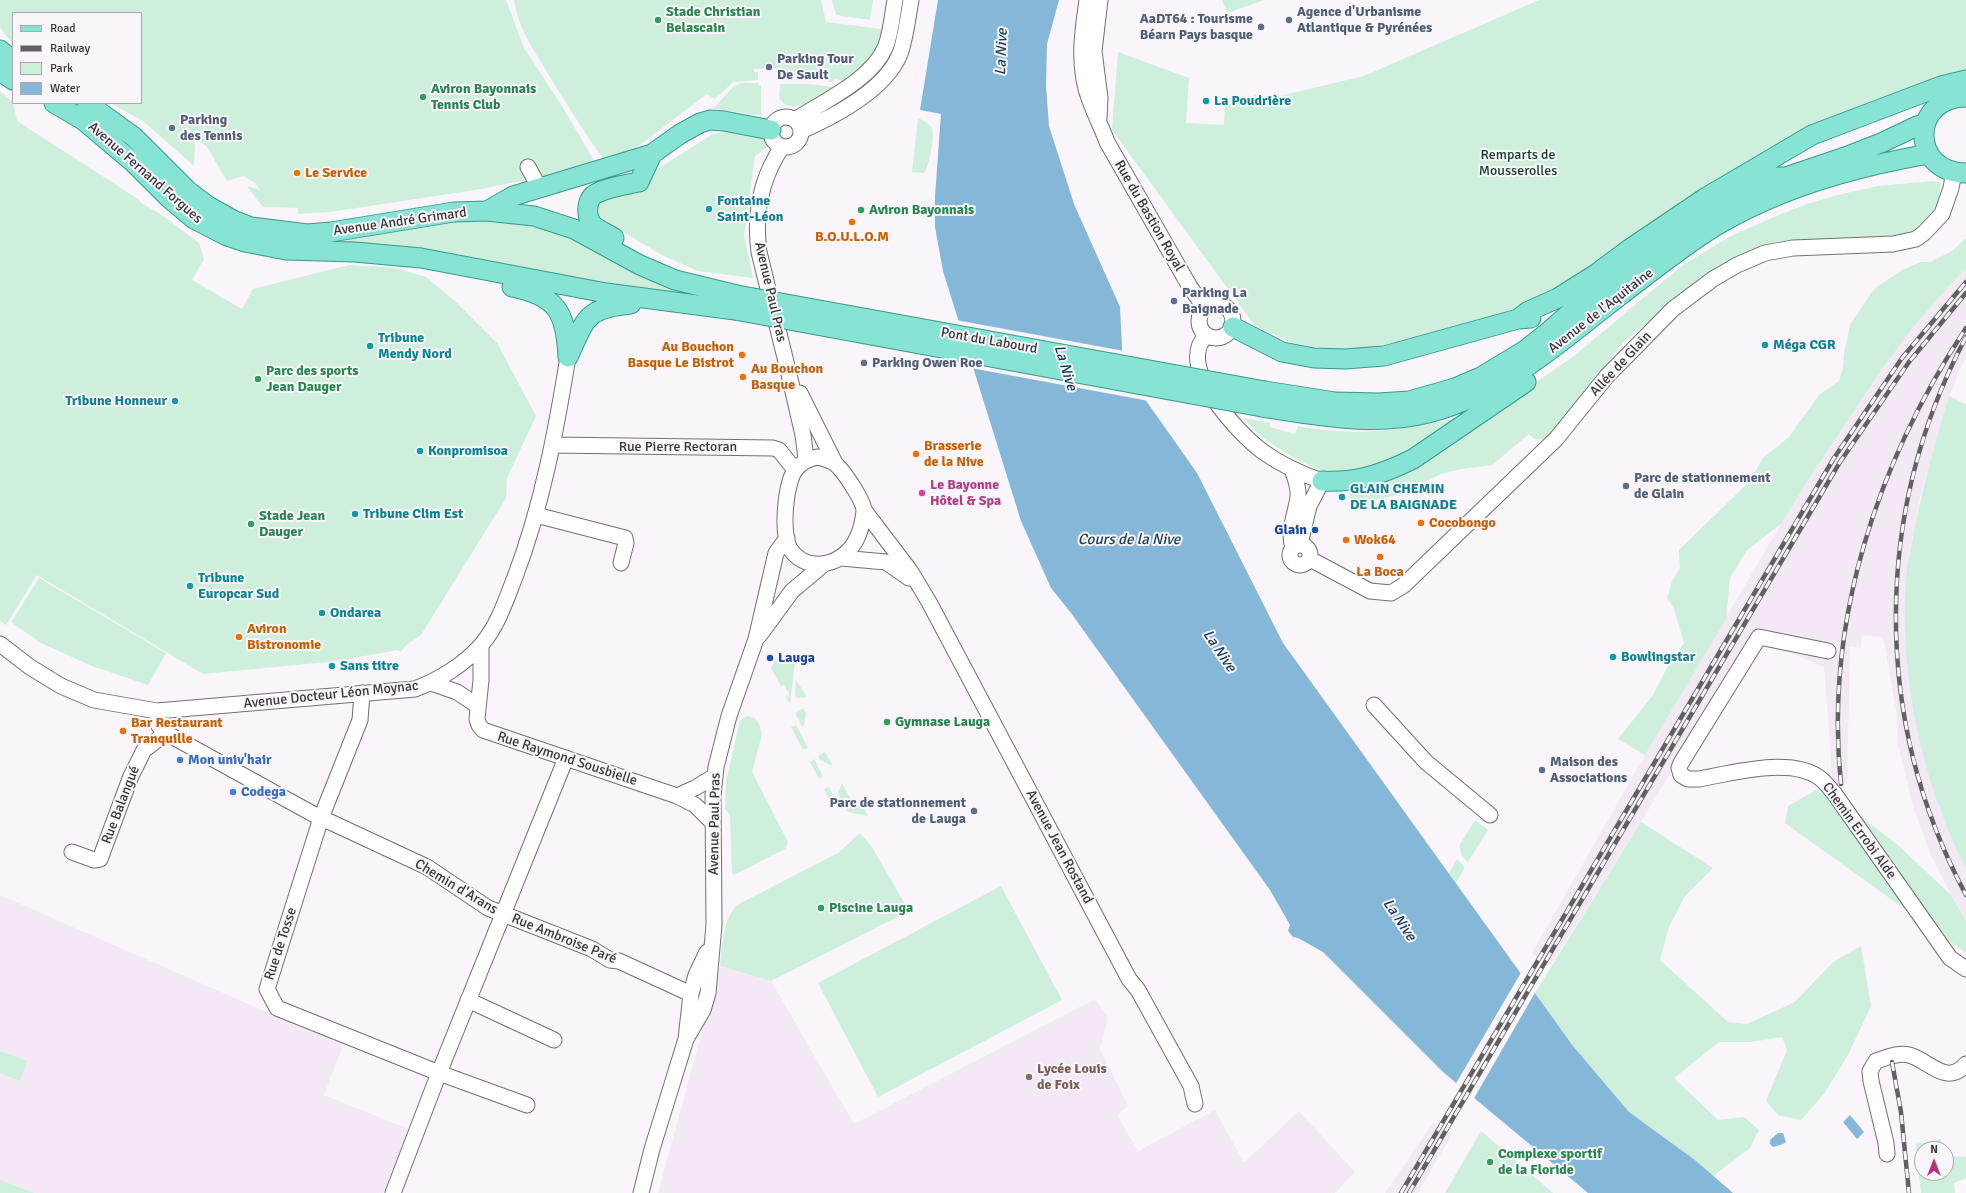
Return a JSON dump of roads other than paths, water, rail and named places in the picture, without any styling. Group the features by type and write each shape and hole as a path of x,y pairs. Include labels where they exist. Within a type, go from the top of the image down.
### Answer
{"main road":[{"path":"0,50 12,60"},
{"path":"0,71 12,79"},
{"path":"1518,319 1527,312 1558,298 1596,274 1631,248 1705,198 1812,135 1941,86 1966,80"},
{"path":"1960,173 1944,169 1935,162 1929,154 1924,140 1925,124 1931,112 1942,102 1955,97 1966,97"},
{"name":"Avenue Fernand Forgues","path":"56,104 83,120 134,163 194,219 225,236 262,237"},
{"name":"Avenue Fernand Forgues","path":"88,104 134,137 187,190 208,206 262,237"},
{"path":"487,211 513,196 539,187 652,154 680,134 700,123 710,120 724,121 771,130"},
{"name":"Avenue de l'Aquitaine","path":"1263,399 1314,399 1363,403 1409,401 1434,395 1480,377 1504,364 1547,333 1594,292 1686,226 1743,192 1774,177 1786,177 1845,157 1881,143 1917,126 1925,124"},
{"path":"1774,177 1792,164 1824,131"},
{"path":"640,265 635,250 594,227 588,214 588,206 595,193 639,182 652,154"},
{"name":"Avenue de l'Aquitaine","path":"1263,399 1319,416 1380,419 1427,413 1476,396 1501,384 1542,357 1647,274 1695,240 1748,209 1790,190 1876,164 1929,154"},
{"name":"Avenue André Grimard","path":"262,237 313,234 454,212 487,211 534,216 574,230 640,265 675,280 736,302"},
{"name":"Avenue André Grimard","path":"262,237 286,250 355,252 432,260 598,292 667,300 736,302"},
{"path":"432,260 486,282 532,292 547,300 561,314 568,341 568,356"},
{"path":"1233,327 1282,352 1314,358 1345,359 1384,356 1518,319 1530,319 1562,305 1581,293 1594,292"},
{"path":"568,356 581,328 587,319 597,310 610,306 667,300"},
{"name":"Pont du Labourd","path":"736,302 1263,399"},
{"path":"1322,481 1344,481 1369,478 1413,459 1531,379 1555,358 1574,332"}],"street":[{"path":"798,125 858,80 879,60 888,36 895,0"},
{"path":"798,125 819,123 872,90 885,77 894,66 901,51 911,0"},
{"name":"Rue du Bastion Royal","path":"1087,0 1082,32 1081,61 1089,101 1100,121 1106,142 1190,287 1205,308"},
{"name":"Rue du Bastion Royal","path":"1100,0 1094,51 1100,98 1100,121"},
{"path":"790,117 798,125 801,136 796,144 782,147 772,138 771,130 776,121 780,118 790,117"},
{"name":"Avenue Paul Pras","path":"782,147 771,163 763,186 757,216 756,235 803,435 806,459"},
{"path":"528,167 539,187"},
{"name":"Allée de Glain","path":"1297,546 1290,555 1293,562 1296,564 1303,565 1310,559 1370,591 1391,593 1404,585 1556,439 1607,376 1673,309 1713,279 1737,265 1765,253 1792,248 1893,244 1916,238 1924,234 1942,214 1949,194 1960,173"},
{"path":"1216,304 1226,307 1233,316 1233,327 1222,338 1216,339 1206,336 1200,327 1200,317 1205,308 1216,304"},
{"path":"1206,336 1202,340 1199,348 1199,369 1206,385 1237,428 1264,452 1292,469 1322,481 1309,506 1297,546 1290,540 1298,496 1297,485 1292,469"},
{"name":"Avenue Docteur Léon Moynac","path":"0,644 30,668 61,686 94,700 157,711 415,689 431,683 464,661 481,645 492,630 507,598 536,515 552,445 568,356"},
{"name":"Avenue Paul Pras","path":"788,370 835,463"},
{"name":"Rue Pierre Rectoran","path":"552,445 773,448 779,450 795,470"},
{"path":"816,457 826,458 835,463 860,497 864,510 857,538 841,558 824,564 810,562 801,558 790,549 786,538 786,505 790,485 795,470 806,459 816,457"},
{"name":"Avenue Jean Rostand","path":"864,510 911,572 1129,979 1138,990 1190,1086 1195,1104"},
{"path":"536,515 625,538 626,543 621,563"},
{"name":"Avenue Paul Pras","path":"686,1039 702,1010 708,993 714,898 713,823 715,776 718,753 729,716 756,639 776,553 786,538"},
{"name":"Avenue Jean Rostand","path":"841,558 886,562 897,568 921,590"},
{"name":"Avenue Paul Pras","path":"756,639 792,591 824,564"},
{"name":"Chemin Errobi Alde","path":"1828,651 1759,637 1681,763 1679,768 1681,775 1688,779 1699,779 1777,766 1807,772 1820,779 1834,793 1950,958 1966,969"},
{"name":"Rue Raymond Sousbielle","path":"481,645 481,680 477,719 479,726 483,730 677,796 695,805 713,823"},
{"path":"431,683 457,692 478,706"},
{"name":"Rue de Tosse","path":"362,693 360,720 321,818 267,989 277,1008 439,1073 527,1105"},
{"path":"1374,705 1426,762 1490,815"},
{"path":"157,711 159,726 166,732"},
{"name":"Chemin d'Arans","path":"166,732 321,818 426,868 488,908 503,914 439,1073 393,1193"},
{"name":"Rue Balangué","path":"72,852 94,860 100,859 131,776 144,750 166,732"},
{"name":"Rue Ambroise Paré","path":"566,758 503,914 592,949 610,960 619,961 691,994"},
{"path":"677,796 695,788 715,776"},
{"name":"Avenue Paul Pras","path":"641,1193 652,1149 686,1039 691,994 696,975 712,942"},
{"path":"468,1000 554,1040"},
{"path":"1887,1154 1886,1143 1871,1081 1870,1071 1876,1061 1900,1054 1907,1054 1918,1058 1935,1070 1945,1073 1958,1072 1966,1064"}],"water":[{"name":"Cours de la Nive","path":"938,0 1059,0 1047,44 1046,86 1049,126 1074,204 1120,307 1123,368 1197,473 1283,643 1573,1046 1629,1112 1695,1160 1733,1193 1588,1193 1443,1072 1323,952 1298,938 1293,937 1288,931 1290,925 1270,890 1071,613 1051,588 1021,521 943,271 935,227 935,196 941,114 920,110"},
{"path":"1850,1115 1864,1132 1857,1139 1843,1122"},
{"path":"1778,1133 1783,1133 1786,1142 1773,1147 1770,1144 1770,1140"}],"railway":[{"path":"1401,1193 1834,458 1902,358 1966,282"},
{"path":"1409,1193 1840,462 1909,362 1966,293"},
{"path":"1841,784 1838,723 1841,663 1850,604 1864,546 1883,489 1907,433 1934,380 1966,328"},
{"path":"1966,337 1935,404 1914,474 1900,544 1896,616 1900,688 1913,758 1935,828 1966,895"},
{"path":"1892,1062 1901,1112 1909,1193"}],"place":[{"name":"Stade Christian Belascain","path":"658,20"},
{"name":"Agence d'Urbanisme Atlantique & Pyrénées","path":"1289,20"},
{"name":"AaDT64 : Tourisme Béarn Pays basque","path":"1261,27"},
{"name":"Parking Tour De Sault","path":"769,67"},
{"name":"Aviron Bayonnais Tennis Club","path":"423,97"},
{"name":"La Poudrière","path":"1206,101"},
{"name":"Parking des Tennis","path":"172,128"},
{"name":"Le Service","path":"297,173"},
{"name":"Fontaine Saint-Léon","path":"709,209"},
{"name":"Aviron Bayonnais","path":"861,210"},
{"name":"B.O.U.L.O.M","path":"852,222"},
{"name":"Parking La Baignade","path":"1174,301"},
{"name":"Méga CGR","path":"1765,345"},
{"name":"Tribune Mendy Nord","path":"370,346"},
{"name":"Au Bouchon Basque Le Bistrot","path":"742,355"},
{"name":"Parking Owen Roe","path":"864,363"},
{"name":"Au Bouchon Basque","path":"743,377"},
{"name":"Parc des sports Jean Dauger","path":"258,379"},
{"name":"Tribune Honneur","path":"175,401"},
{"name":"Konpromisoa","path":"420,451"},
{"name":"Brasserie de la Nive","path":"916,454"},
{"name":"Parc de stationnement de Glain","path":"1626,486"},
{"name":"Le Bayonne Hôtel & Spa","path":"922,493"},
{"name":"GLAIN CHEMIN DE LA BAIGNADE","path":"1342,497"},
{"name":"Tribune Clim Est","path":"355,514"},
{"name":"Cocobongo","path":"1421,523"},
{"name":"Stade Jean Dauger","path":"251,524"},
{"name":"Glain","path":"1315,530"},
{"name":"Wok64","path":"1346,540"},
{"name":"La Boca","path":"1380,557"},
{"name":"Tribune Europcar Sud","path":"190,586"},
{"name":"Ondarea","path":"322,613"},
{"name":"Aviron Bistronomie","path":"239,637"},
{"name":"Bowlingstar","path":"1613,657"},
{"name":"Lauga","path":"770,658"},
{"name":"Sans titre","path":"332,666"},
{"name":"Gymnase Lauga","path":"887,722"},
{"name":"Bar Restaurant Tranquille","path":"123,731"},
{"name":"Mon univ'hair","path":"180,760"},
{"name":"Maison des Associations","path":"1542,770"},
{"name":"Codega","path":"233,792"},
{"name":"Parc de stationnement de Lauga","path":"974,811"},
{"name":"Piscine Lauga","path":"821,908"},
{"name":"Lycée Louis de Foix","path":"1029,1077"},
{"name":"Complexe sportif de la Floride","path":"1490,1162"}],"water label":[{"name":"La Nive","path":"1002,52"},
{"name":"La Nive","path":"1065,368"},
{"name":"La Nive","path":"1219,651"},
{"name":"La Nive","path":"1399,920"}],"park label":[{"name":"Remparts de Mousserolles","path":"1518,164"}]}
